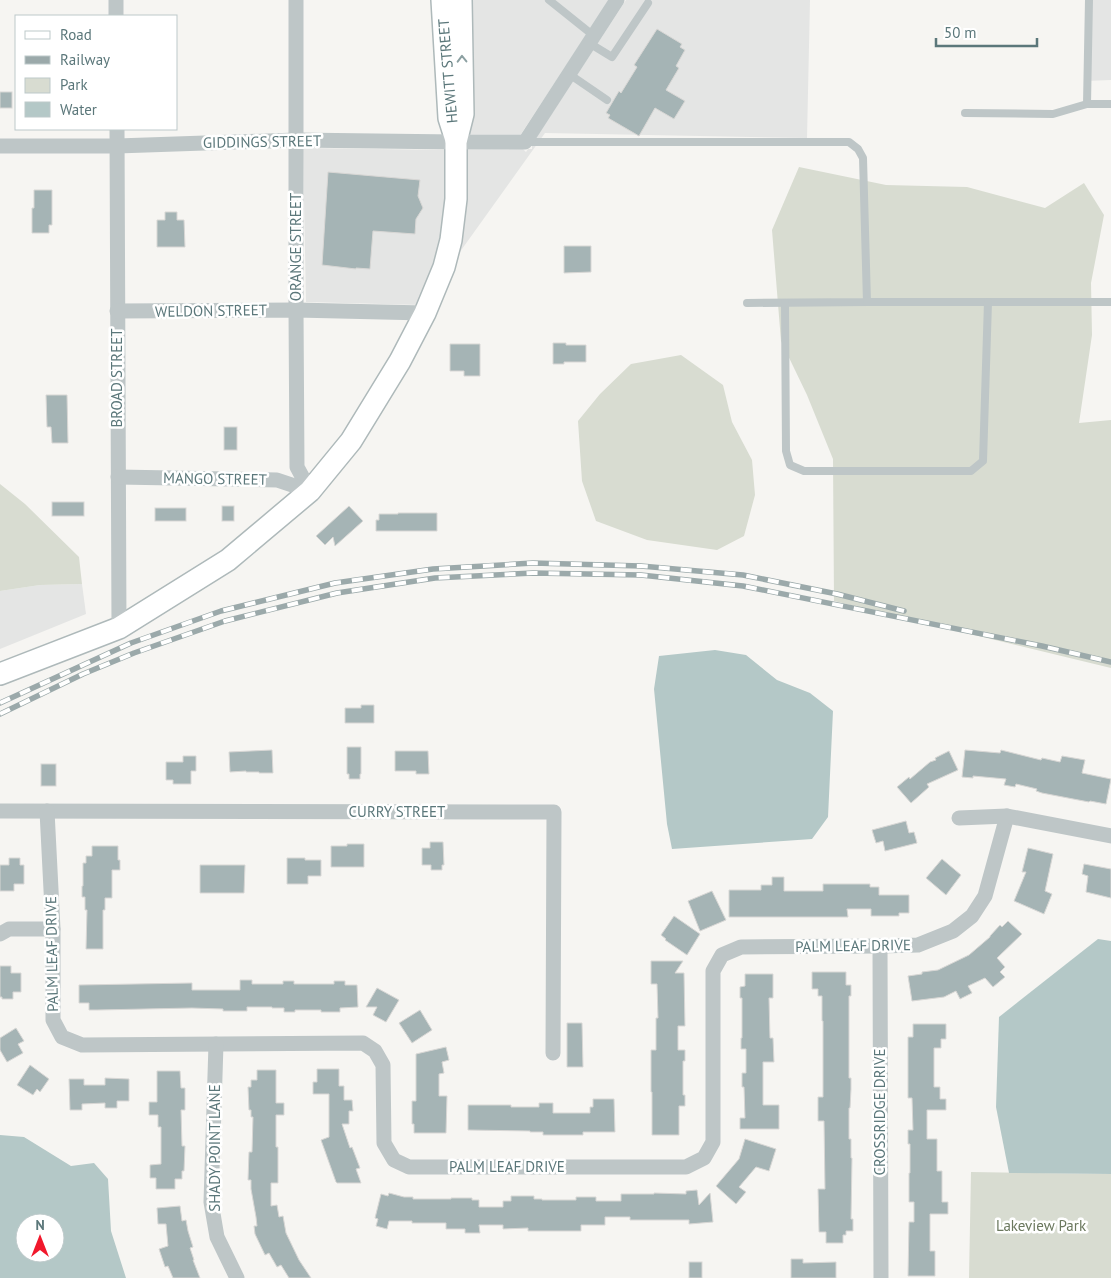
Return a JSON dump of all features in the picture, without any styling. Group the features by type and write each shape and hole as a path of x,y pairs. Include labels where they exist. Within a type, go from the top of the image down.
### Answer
{"main road":[{"name":"HEWITT STREET","path":"442,0 448,118 456,142"},
{"name":"HEWITT STREET","path":"0,674 119,628 228,560 310,491 351,441 400,361 425,313 444,267 452,240 456,199 456,142 463,114 461,0"}],"street":[{"path":"116,0 116,15"},
{"name":"ORANGE STREET","path":"296,0 297,468 310,491"},
{"path":"525,142 617,0"},
{"name":"BROAD STREET","path":"117,130 119,628"},
{"name":"GIDDINGS STREET","path":"0,146 117,146 296,140 525,142"},
{"name":"WELDON STREET","path":"117,312 296,310 425,313"},
{"name":"MANGO STREET","path":"118,477 277,480 310,491"},
{"name":"CURRY STREET","path":"0,811 554,812 553,1053"},
{"name":"PALM LEAF DRIVE","path":"48,811 54,929 53,1020 62,1037 82,1045 363,1043 375,1051 383,1065 384,1144 394,1160 409,1167 686,1166 704,1158 713,1142 713,971 722,954 741,947 918,945 953,931 972,916 985,896 1007,816"},
{"path":"959,818 1007,816 1111,836"},
{"path":"0,934 8,929 54,929"},
{"name":"CROSSRIDGE DRIVE","path":"880,946 881,1278"},
{"name":"SHADY POINT LANE","path":"216,1044 211,1202 217,1237 237,1278"}],"lane":[{"path":"549,0 612,57 648,3"},
{"path":"1087,104 1089,0"},
{"path":"569,74 607,100"},
{"path":"965,113 1053,114 1087,104 1111,104"},
{"path":"525,142 849,142 858,149 863,158 867,302"},
{"path":"784,303 786,451 790,465 804,471 971,471 984,461 988,302"},
{"path":"747,303 1111,302"}],"shaded area":[{"path":"468,0 609,0 521,134 465,134"},
{"path":"626,0 810,0 807,138 545,133 452,263 463,150 523,149 526,152 528,149 532,149 532,144"},
{"path":"1086,0 1111,0 1111,80 1085,81"},
{"path":"303,148 449,150 445,238 421,305 306,302"},
{"path":"82,584 86,614 0,649 0,591 40,585"}],"green space":[{"path":"799,167 886,185 967,187 1045,208 1084,183 1104,215 1091,283 1092,335 1079,423 1111,420 1111,668 834,601 833,459 807,395 781,341 772,230"},
{"path":"681,355 723,385 732,422 752,460 755,495 744,536 717,550 647,540 596,521 582,481 578,421 600,394 631,364"},
{"path":"0,484 25,504 79,557 82,584 40,585 0,591"},
{"name":"Lakeview Park","path":"971,1172 1111,1174 1111,1278 969,1278"}],"water":[{"path":"715,650 746,655 777,680 810,693 833,711 828,817 812,839 672,849 667,824 654,689 659,656"},
{"path":"1098,939 1111,941 1111,1174 1009,1173 996,1107 999,1017"},
{"path":"0,1135 24,1137 71,1166 94,1163 108,1179 111,1231 126,1278 0,1278"}],"building":[{"path":"657,29 682,44 680,47 685,50 676,66 679,68 666,90 685,101 674,119 655,108 639,136 608,118 610,115 606,113 619,91 621,93 637,67 634,65"},
{"path":"0,92 12,92 12,108 0,108"},
{"path":"328,172 420,180 418,196 423,208 416,219 415,234 373,231 370,269 322,265"},
{"path":"34,190 52,190 52,225 49,225 49,233 32,233"},
{"path":"165,212 177,212 177,220 184,220 185,247 157,247 157,220 165,220"},
{"path":"564,246 591,246 591,272 564,273"},
{"path":"553,343 586,345 586,362 553,364"},
{"path":"450,344 480,344 480,376 464,376 464,371 450,371"},
{"path":"46,395 67,395 68,443 52,443 51,427 47,427"},
{"path":"224,427 237,427 237,450 224,450"},
{"path":"52,502 84,502 84,516 52,516"},
{"path":"222,506 234,506 234,521 222,521"},
{"path":"349,506 363,521 335,546 333,537 325,545 316,536"},
{"path":"155,508 186,508 186,521 155,521"},
{"path":"437,513 437,531 376,531 376,520 379,520 379,514"},
{"path":"361,705 374,705 374,723 345,723 345,708 361,708"},
{"path":"347,747 361,747 360,779 349,779 349,774 347,774"},
{"path":"272,750 273,773 230,772 229,752"},
{"path":"965,750 1000,753 1001,750 1041,760 1042,758 1060,762 1062,756 1085,760 1082,773 1111,779 1106,804 1042,793 1036,791 1037,789 1016,784 1015,787 1004,785 1006,779 962,777"},
{"path":"395,751 428,751 429,774 416,774 416,771 395,771"},
{"path":"949,751 958,770 927,784 929,787 911,803 897,787 930,762 936,760 935,758"},
{"path":"183,756 196,756 196,771 191,771 191,784 173,784 173,780 166,780 166,762 183,762"},
{"path":"41,764 56,764 56,786 41,786"},
{"path":"906,821 909,833 914,832 917,843 885,851 883,841 876,843 872,830"},
{"path":"430,842 443,842 444,865 442,865 442,870 431,870 431,865 422,865 422,848 430,848"},
{"path":"347,844 364,844 364,867 331,867 331,846 347,846"},
{"path":"92,846 118,846 118,860 120,860 120,870 112,870 112,898 105,898 105,910 103,910 103,949 86,949 87,910 85,910 85,897 82,897 83,863 86,863 86,856 92,856"},
{"path":"1028,848 1053,854 1045,891 1052,894 1044,914 1014,901 1026,872 1022,872"},
{"path":"9,858 20,858 20,865 24,865 24,884 14,884 14,891 0,891 0,865 9,865"},
{"path":"287,858 321,860 321,876 308,876 308,884 287,884"},
{"path":"942,859 961,875 946,895 926,878"},
{"path":"1084,864 1111,869 1111,898 1086,892 1088,876 1082,874"},
{"path":"200,865 245,865 244,893 200,893"},
{"path":"772,877 784,877 784,891 823,891 823,884 870,884 870,887 879,887 879,895 909,895 909,913 899,913 899,916 871,916 871,909 847,909 848,917 729,917 729,890 761,890 761,885 772,885"},
{"path":"712,891 726,920 700,931 688,901"},
{"path":"674,916 700,934 687,955 665,940 661,935"},
{"path":"1008,921 1022,934 997,958 1005,967 1000,972 1005,977 993,987 985,978 968,986 972,993 960,999 956,991 944,997 912,1001 908,976 938,970 969,955 990,937 1000,925 1002,927"},
{"path":"651,961 683,961 675,973 684,973 685,1026 678,1026 678,1050 685,1050 685,1061 683,1061 683,1095 685,1095 685,1106 679,1106 679,1135 652,1135 651,1050 656,1050 656,1018 658,1018 657,984 651,984"},
{"path":"0,966 11,966 11,973 21,973 21,992 13,992 13,999 2,999 0,997"},
{"path":"812,972 846,972 846,985 851,985 851,996 849,996 849,1078 851,1078 851,1089 849,1139 851,1139 852,1158 851,1219 853,1219 853,1231 846,1231 846,1235 843,1235 843,1243 826,1243 826,1232 819,1232 818,1189 825,1189 824,1121 818,1121 818,1097 823,1097 823,1021 822,996 818,996 818,989 812,989"},
{"path":"745,974 773,974 773,998 769,998 770,1038 773,1038 774,1062 763,1062 763,1105 779,1105 779,1129 740,1129 740,1118 745,1118 742,1073 746,1073 746,1049 741,1049 742,998 740,998 740,987 745,986"},
{"path":"240,980 252,980 252,984 283,984 283,981 294,981 294,984 334,984 334,981 345,981 345,985 357,985 358,1007 340,1008 340,1012 295,1010 295,1012 284,1012 284,1008 272,1007 247,1007 247,1011 192,1008 89,1010 89,1003 79,1003 79,985 192,983 192,990 240,990"},
{"path":"377,988 399,1000 386,1022 373,1015 377,1007 366,1007"},
{"path":"420,1010 432,1030 412,1043 399,1023"},
{"path":"567,1023 582,1023 583,1067 567,1067"},
{"path":"913,1024 946,1024 946,1039 941,1039 941,1048 934,1048 934,1087 940,1087 940,1099 946,1099 946,1110 927,1110 927,1139 937,1139 937,1171 942,1171 942,1202 948,1202 948,1214 930,1214 930,1251 935,1251 935,1276 908,1276 909,1222 914,1222 914,1202 909,1202 910,1144 908,1144 908,1130 913,1130 912,1098 908,1098 908,1037 913,1037"},
{"path":"16,1028 24,1041 18,1044 23,1053 7,1062 0,1050 0,1038"},
{"path":"446,1047 449,1060 442,1062 444,1073 439,1074 439,1096 447,1096 446,1133 414,1133 412,1101 416,1101 416,1054"},
{"path":"30,1065 49,1079 40,1092 37,1089 33,1095 17,1085"},
{"path":"317,1069 339,1069 339,1086 344,1086 344,1100 352,1100 353,1111 349,1111 349,1124 342,1124 350,1148 352,1147 360,1168 356,1169 361,1183 336,1182 321,1140 329,1137 329,1094 313,1094 313,1082 317,1082"},
{"path":"257,1070 276,1070 276,1103 284,1103 284,1115 276,1115 278,1183 271,1183 271,1206 277,1205 279,1217 283,1216 286,1233 299,1260 311,1278 289,1278 281,1265 277,1267 269,1253 265,1255 255,1234 254,1226 257,1226 256,1217 251,1180 248,1180 249,1152 252,1152 253,1117 251,1117 251,1110 249,1110 248,1087 251,1087 251,1080 257,1080"},
{"path":"157,1071 180,1071 181,1088 185,1088 185,1110 181,1110 182,1146 185,1146 184,1171 182,1171 182,1179 175,1179 175,1189 156,1189 156,1178 150,1178 150,1165 161,1164 161,1127 158,1127 158,1115 149,1115 149,1102 157,1102"},
{"path":"105,1078 129,1079 129,1101 117,1101 117,1108 105,1108 105,1103 82,1104 82,1110 70,1110 69,1079 84,1079 84,1085 105,1085"},
{"path":"593,1099 614,1099 615,1132 583,1132 583,1135 543,1135 543,1132 530,1131 468,1130 468,1105 539,1107 539,1103 553,1103 553,1113 590,1113 590,1107 593,1107"},
{"path":"745,1139 776,1149 769,1171 756,1167 739,1187 746,1192 736,1204 716,1186 739,1159"},
{"path":"697,1190 699,1205 710,1193 713,1222 689,1224 689,1220 630,1220 630,1217 605,1217 605,1225 581,1225 581,1231 528,1231 528,1228 503,1229 503,1225 479,1225 480,1233 465,1233 465,1229 446,1229 446,1223 412,1223 412,1221 389,1221 387,1229 376,1226 378,1219 375,1218 381,1194 388,1196 389,1193 413,1197 413,1199 472,1198 472,1200 479,1200 479,1207 503,1207 503,1201 511,1201 511,1196 534,1196 534,1199 542,1200 576,1200 576,1197 596,1197 596,1201 621,1201 621,1194 686,1194 686,1191"},
{"path":"180,1206 182,1221 186,1220 193,1247 190,1248 200,1278 173,1278 168,1266 165,1267 159,1249 168,1246 166,1224 158,1224 157,1208"},
{"path":"791,1259 803,1259 803,1263 836,1262 836,1278 791,1278"},
{"path":"689,1262 702,1262 702,1278 689,1278"}],"railway":[{"path":"0,703 131,643 221,611 335,583 433,569 533,563 641,566 743,575 837,594 904,611"},
{"path":"0,714 83,674 134,653 225,621 337,593 435,578 533,573 641,575 743,586 1042,646 1111,662"}]}
